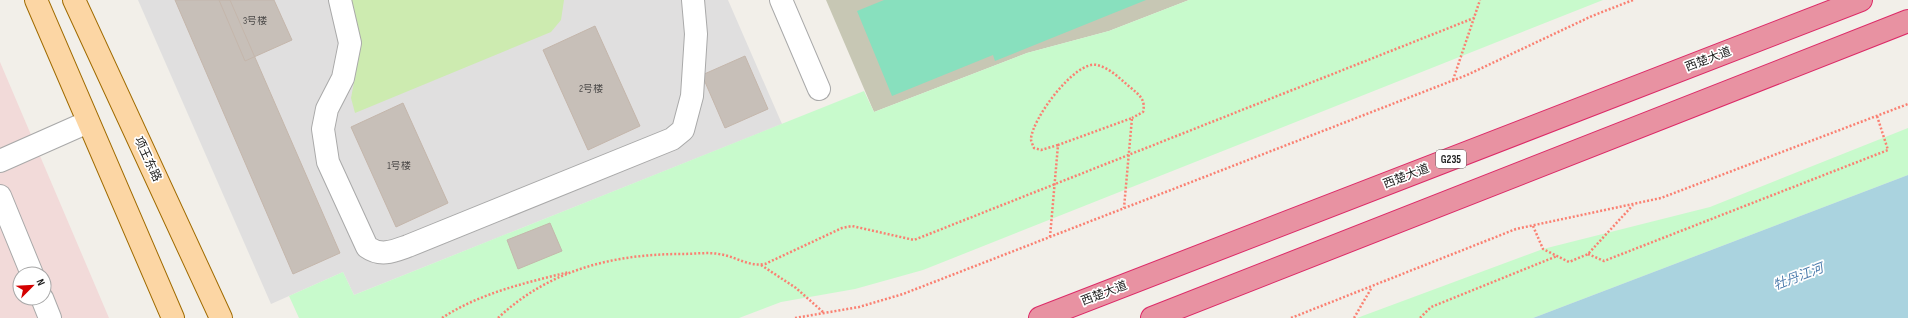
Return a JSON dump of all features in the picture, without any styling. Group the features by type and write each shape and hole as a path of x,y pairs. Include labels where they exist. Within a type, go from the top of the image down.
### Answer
{"highway":[{"name":"西楚大道","path":"1040,318 1861,0"},
{"path":"1152,318 1908,21"}],"main road":[{"path":"36,0 173,318"},
{"name":"项王东路","path":"74,0 221,318"}],"street":[{"path":"340,0 350,43 343,78 327,109 323,129 328,162 367,247 375,253 392,252 408,246 672,139 683,130 692,96 696,34 693,0"},
{"path":"781,0 819,89"},
{"path":"0,161 88,122"},
{"path":"0,196 29,266"},
{"path":"45,306 50,318"}],"path":[{"path":"1453,80 1480,0"},
{"path":"795,318 859,307 904,294 1453,80 1592,16 1633,0"},
{"path":"442,318 453,311 513,285 574,271 608,260 653,254 718,254 756,266 842,228 852,226 914,240 1474,18"},
{"path":"1088,65 1097,65 1114,73 1142,97 1145,104 1143,112 1132,118 1042,150 1034,148 1031,140 1036,124 1050,100 1078,71 1088,65"},
{"path":"1291,318 1516,229 1661,198 1908,104"},
{"path":"1588,254 1604,261 1888,150 1877,116"},
{"path":"1124,208 1132,118"},
{"path":"1050,237 1058,145"},
{"path":"1533,226 1543,249 1569,262 1588,254 1633,205"},
{"path":"1420,318 1431,307 1557,256"},
{"path":"761,265 796,288 823,312"},
{"path":"498,318 530,292 574,271"},
{"path":"1354,318 1372,286"}],"shaded area":[{"path":"138,0 728,0 782,124 354,295 343,272 271,304"},
{"path":"826,0 1189,0 1109,31 1027,53 874,112"},
{"path":"0,62 109,318 0,318"}],"green space":[{"path":"350,0 564,0 561,20 551,32 355,113 351,98 356,72 357,36"},
{"path":"884,0 1146,0 995,61 993,55 892,96 857,11"},
{"path":"1189,0 1603,0 923,270 855,289 781,302 739,318 299,318 289,296 343,272 354,295 864,91 874,112 1027,53 1109,31"},
{"path":"1908,128 1908,175 1533,318 1357,318 1543,249 1710,207"}],"water":[{"name":"牡丹江河","path":"1908,175 1908,318 1533,318"}],"building":[{"path":"175,0 230,0 340,253 293,274"},
{"path":"219,0 274,0 292,40 245,61"},
{"path":"595,26 640,126 588,150 543,50"},
{"path":"745,56 768,109 725,128 702,75"},
{"path":"403,103 448,203 396,227 351,127"},
{"path":"550,223 562,251 518,269 507,240"}]}
